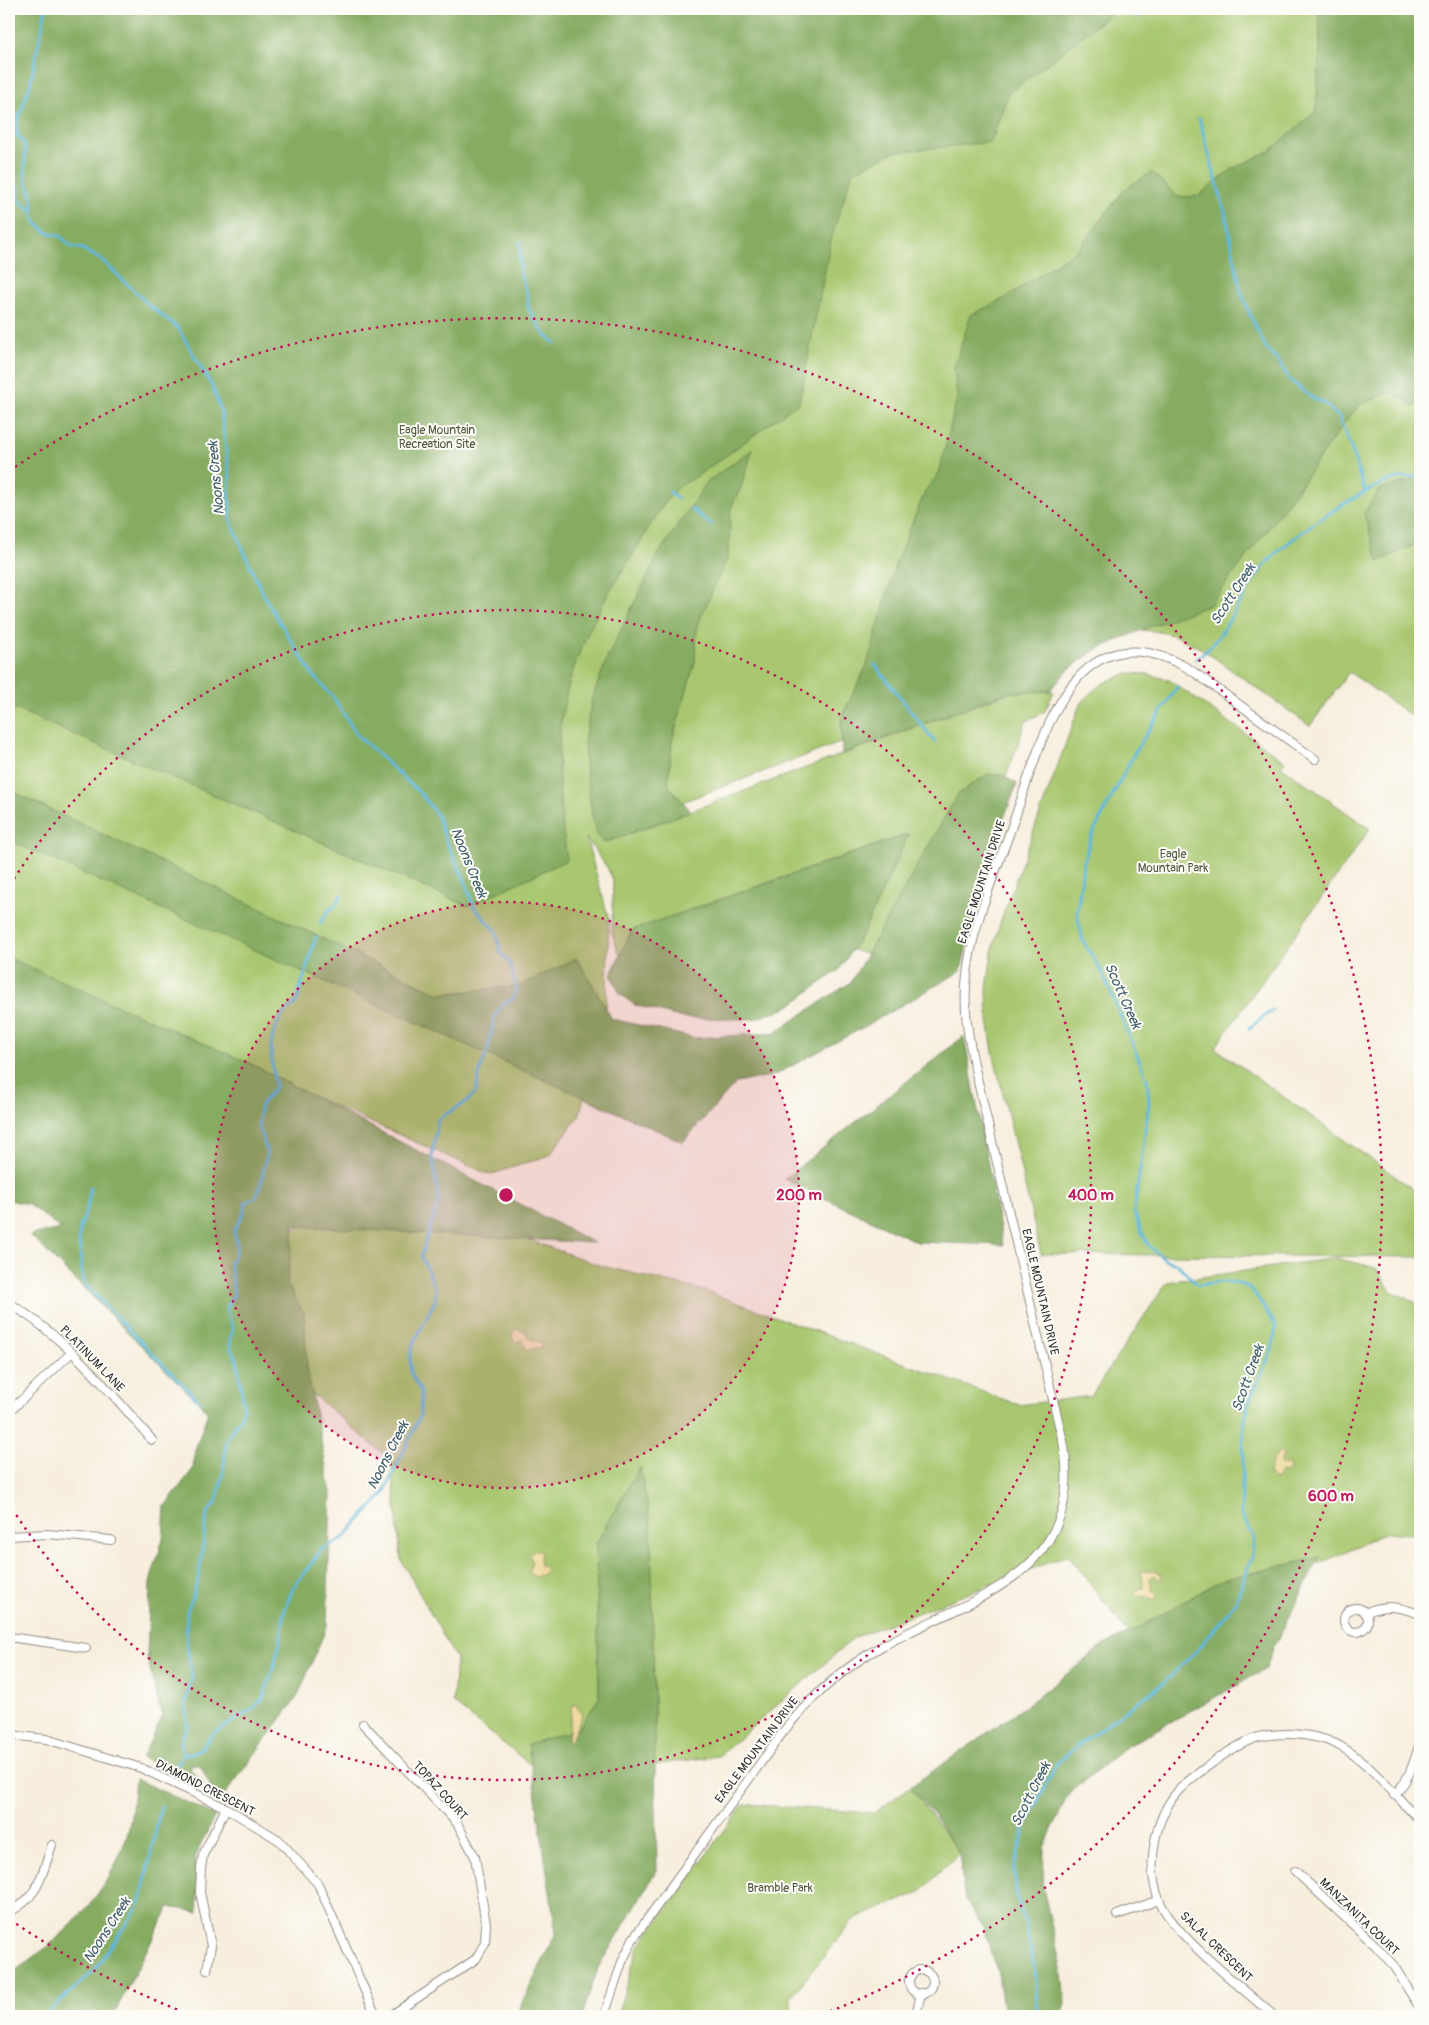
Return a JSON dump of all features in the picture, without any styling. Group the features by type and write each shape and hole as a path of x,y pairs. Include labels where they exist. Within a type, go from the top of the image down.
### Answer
{"street":[{"name":"EAGLE MOUNTAIN DRIVE","path":"604,2016 622,1962 633,1939 778,1740 808,1703 839,1674 868,1654 978,1600 1013,1578 1039,1554 1058,1518 1066,1484 1064,1446 975,1069 966,1021 965,994 970,952 981,914 1043,739 1060,700 1076,679 1100,661 1126,653 1154,654 1174,660 1191,670 1315,759"},
{"name":"PLATINUM LANE","path":"9,1303 32,1317 72,1353 152,1440"},
{"path":"9,1412 72,1353"},
{"path":"9,1536 47,1534 112,1540"},
{"path":"1366,1613 1379,1606 1402,1608 1420,1614"},
{"path":"9,1637 86,1648"},
{"name":"TOPAZ COURT","path":"363,1724 457,1823 475,1858 486,1924 485,1943 476,1958 390,2016"},
{"name":"DIAMOND CRESCENT","path":"9,1735 46,1739 119,1759 226,1808 279,1840 318,1884 376,2016"},
{"name":"SALAL CRESCENT","path":"1274,2016 1177,1928 1159,1900 1154,1874 1154,1850 1161,1822 1177,1792 1194,1776 1244,1743 1268,1736 1307,1735 1329,1741 1355,1755 1420,1820"},
{"path":"1394,1795 1408,1778 1420,1742"},
{"path":"208,1970 211,1946 200,1892 202,1862 203,1855 226,1808"},
{"path":"9,1912 19,1907 36,1892 52,1845"},
{"name":"MANZANITA COURT","path":"1295,1871 1375,1945 1392,1965 1420,2008"},
{"path":"1117,1915 1159,1900"},
{"path":"916,2016 921,1993"}],"green space":[{"name":"Eagle Mountain Recreation Site","path":"9,9 1420,9 1420,722 1349,672 1310,726 1202,649 1174,635 1154,631 1132,630 1067,655 1038,691 1054,692 1044,712 1026,721 960,905 943,975 838,946 908,834 632,930 620,956 612,933 613,881 608,869 586,838 609,919 606,1020 579,1116 550,1155 490,1175 9,962","holes":["1026,673 1008,693 604,843 597,834"]},
{"path":"9,9 1117,9 1008,94 991,142 894,152 853,172 832,235 799,403 675,490 658,513 610,592 580,652 566,694 560,734 559,788 567,860 468,906 9,706"},
{"path":"1319,9 1420,9 1420,393 1415,407 1392,392 1363,403 1350,415 1287,504 1210,605 1149,627 1095,650 1068,670 1050,691 1005,693 842,754 841,718 867,665 897,559 926,490 939,474 957,398 954,367 971,315 1005,298 1078,249 1124,190 1152,172 1178,197 1198,196 1234,168 1270,151 1316,111 1320,48"},
{"path":"753,449 741,487 731,508 728,556 697,626 695,662 672,741 668,785 691,811 604,843 598,837 593,822 585,763 584,743 592,698 609,654 659,553 707,482"},
{"path":"1420,474 1420,533 1414,545 1378,562 1364,513 1380,489 1409,481"},
{"name":"Eagle Mountain Park","path":"1132,673 1148,674 1169,680 1285,761 1281,766 1370,829 1215,1048 1420,1194 1420,1257 1041,1254 993,1052 988,1020 987,988 992,952 1001,920 1079,707 1102,684"},
{"path":"988,774 1002,775 1017,784 985,867 961,971 866,1026 775,1075 736,1083 683,1142 9,840 9,790 440,994 520,986 577,958 612,1019 694,1038 774,1033 851,982 958,794"},
{"path":"909,834 863,933 839,970 785,1009 754,1019 683,1018 635,1005 620,994 611,974 632,930"},
{"path":"9,958 253,1065 594,1243 294,1226 287,1284 304,1313 307,1368 331,1493 327,1626 298,1696 223,1797 209,1791 210,1785 200,1765 191,1765 190,1769 202,1782 202,1787 142,1758 162,1717 147,1657 150,1582 163,1539 165,1506 193,1469 195,1450 208,1412 30,1235 61,1229 28,1204 9,1200"},
{"path":"964,1036 1003,1245 917,1242 784,1179"},
{"path":"330,1211 487,1225 602,1266 705,1291 1019,1405 1091,1396 1167,1282 1336,1258 1376,1268 1391,1291 1415,1302 1420,1313 1420,1535 1387,1532 1295,1575 1154,1658 1123,1626 1068,1555 855,1637 719,1756 548,1779 453,1703 456,1659 401,1560 391,1460 287,1373 259,1248"},
{"path":"640,1467 651,1525 657,1870 598,1968 582,2016 516,2016 556,1933 528,1744 578,1729 599,1698 596,1543"},
{"path":"1320,1557 1274,1646 1266,1669 1127,1746 1069,1793 1044,1847 1043,1888 1062,1972 1065,2004 1061,2016 1004,2016 998,1973 982,1925 965,1900 959,1854 933,1814 910,1787 1027,1705 1104,1645 1135,1630 1221,1580"},
{"path":"135,1779 215,1815 195,1857 198,1912 169,1907 113,2016 9,2016 9,1975 47,1947 80,1916 107,1879 118,1859 127,1836"},
{"name":"Bramble Park","path":"910,1787 959,1853 920,1892 853,1920 791,1997 791,2016 617,2016 638,1947 744,1804 874,1813"}],"sand":[{"path":"517,1329 525,1331 531,1340 541,1342 542,1347 525,1350 523,1340 516,1342 512,1338 512,1333"},
{"path":"1279,1451 1283,1454 1280,1465 1289,1465 1290,1469 1287,1473 1281,1472 1276,1479 1272,1479 1269,1474 1272,1461"},
{"path":"535,1549 541,1552 539,1564 547,1569 544,1574 535,1577 529,1572 532,1563 529,1555"},
{"path":"1152,1570 1162,1575 1157,1581 1154,1575 1150,1578 1152,1590 1157,1595 1154,1601 1147,1597 1139,1596 1135,1592 1137,1589 1144,1588 1141,1571"},
{"path":"576,1704 582,1715 570,1742 568,1740 572,1706"}],"waterway":[{"name":"Noons Creek","path":"46,9 30,85 16,126 18,136 25,145 25,177 32,196 33,216 37,224 48,233 60,236 72,247 83,249 103,261 150,306 178,328 213,388 221,412 230,479 231,521 269,605 312,674 333,697 357,735 420,793 437,815 447,844 463,876 474,907 496,931 501,954 510,963 516,987 513,999 503,1004 494,1017 489,1046 480,1071 476,1092 468,1101 438,1119 432,1156 439,1199 421,1256 436,1290 435,1301 412,1347 410,1358 411,1374 421,1392 420,1416 383,1495 341,1540 322,1549 293,1588 284,1612 281,1638 263,1698 253,1709 214,1733 199,1751 183,1755 177,1765"},
{"path":"1133,9 1137,17"},
{"path":"1199,118 1226,216 1241,292 1251,317 1267,350 1277,359 1289,379 1312,398 1324,403 1339,417 1351,447 1365,493"},
{"name":"Noons Creek","path":"9,130 16,126"},
{"path":"9,178 18,186 20,202 33,211"},
{"path":"520,242 520,273 528,297 528,308 544,334 555,343"},
{"name":"Scott Creek","path":"1196,659 1216,641 1252,582 1285,545 1322,518 1361,494 1394,479 1420,476"},
{"path":"670,492 678,499"},
{"path":"691,509 712,525"},
{"path":"875,665 935,742"},
{"name":"Scott Creek","path":"1037,2016 1036,1977 1026,1926 1017,1898 1014,1869 1025,1826 1057,1763 1085,1740 1164,1683 1202,1645 1236,1601 1252,1557 1254,1537 1241,1515 1244,1424 1250,1399 1272,1350 1276,1326 1260,1301 1247,1287 1239,1283 1229,1282 1198,1285 1177,1264 1165,1260 1148,1245 1134,1212 1149,1103 1147,1079 1103,974 1083,941 1077,913 1083,866 1091,837 1136,750 1177,687"},
{"path":"320,924 328,911 336,905 341,895"},
{"path":"183,1755 182,1740 188,1727 185,1706 192,1676 186,1642 187,1612 199,1577 207,1513 216,1503 223,1475 226,1443 231,1431 241,1418 244,1407 237,1360 231,1349 230,1340 233,1328 226,1310 234,1294 230,1263 235,1255 237,1244 234,1231 244,1212 246,1202 255,1198 260,1188 267,1152 258,1123 261,1105 275,1087 271,1059 273,1034 282,1016 298,1000 300,987 316,937"},
{"path":"1249,1028 1273,1010"},
{"path":"90,1188 88,1205 80,1228 79,1240 83,1283 200,1402"},
{"name":"Noons Creek","path":"43,2016 94,1971 140,1904 161,1806"}]}
